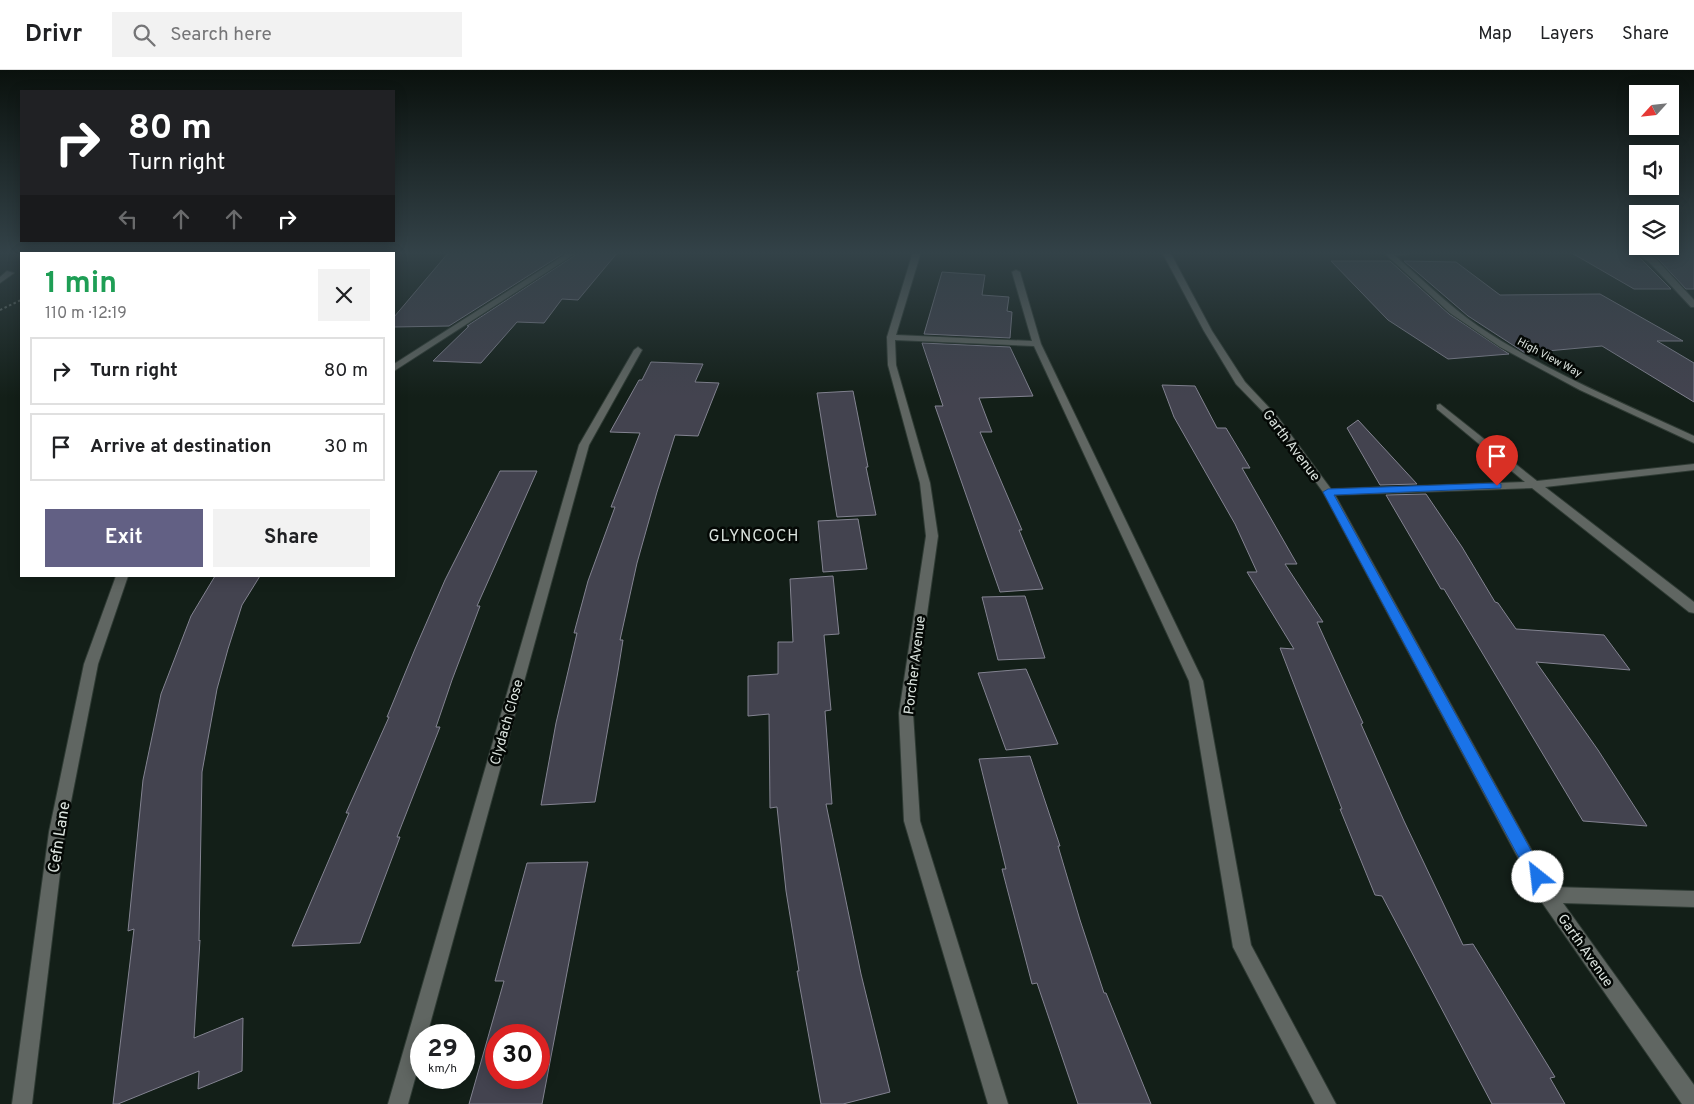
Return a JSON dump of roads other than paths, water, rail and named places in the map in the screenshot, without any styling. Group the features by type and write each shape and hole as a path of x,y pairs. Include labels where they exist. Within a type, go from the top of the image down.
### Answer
{"street":[{"path":"395,367 499,300"},
{"name":"Porcher Avenue","path":"902,300 891,337 892,365 925,483 932,536 906,713 912,821 998,1104"},
{"path":"1025,300 1038,344 1196,681 1242,946 1326,1104"},
{"name":"Garth Avenue","path":"1192,300 1208,331 1241,384 1274,418 1328,492 1548,895 1694,1103"},
{"name":"High View Way","path":"1440,300 1476,328 1548,370 1694,440"},
{"path":"891,337 1038,344"},
{"name":"Clydach Close","path":"398,1104 584,445 638,350"},
{"path":"1440,407 1535,485 1694,610"},
{"path":"1328,492 1535,485 1694,467"},
{"name":"Cefn Lane","path":"22,1104 57,832 91,664 122,577"},
{"path":"1548,895 1694,899"}],"district":[{"name":"GLYNCOCH","path":"754,535"}]}
